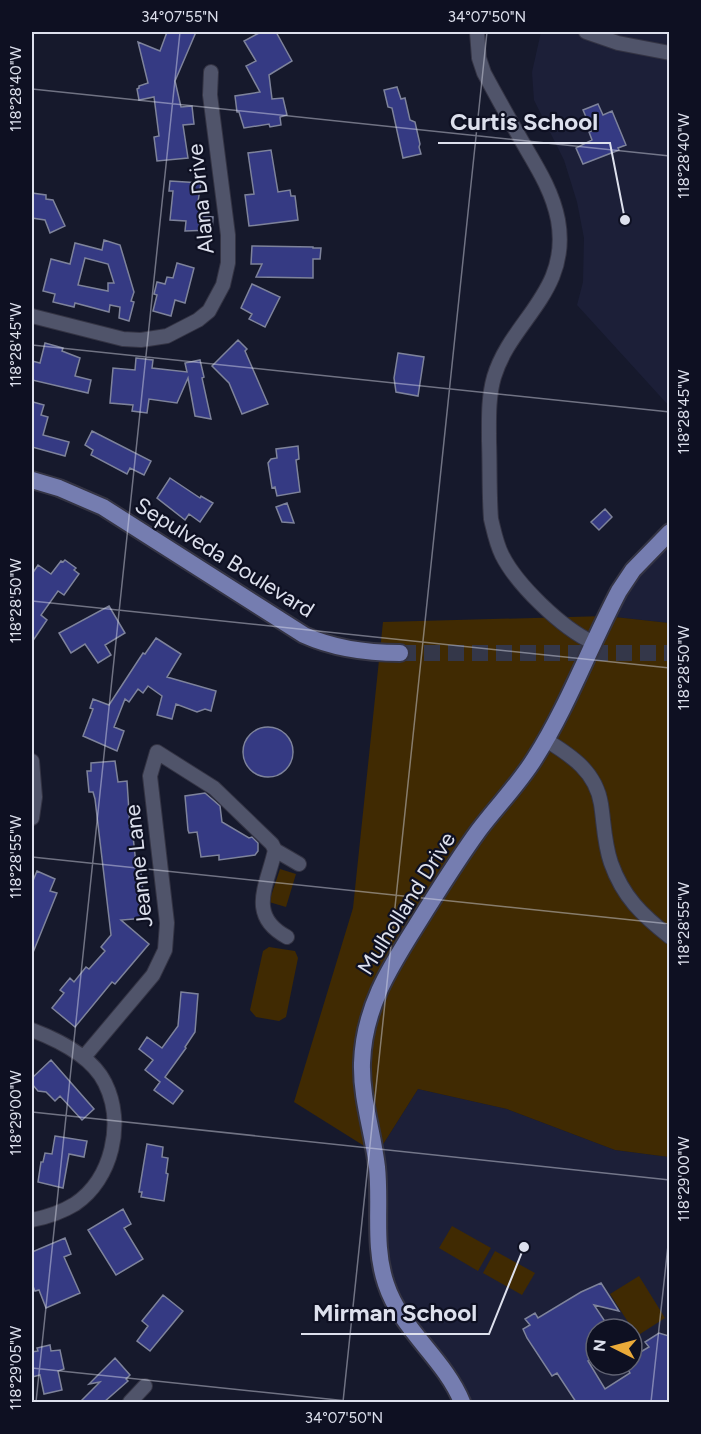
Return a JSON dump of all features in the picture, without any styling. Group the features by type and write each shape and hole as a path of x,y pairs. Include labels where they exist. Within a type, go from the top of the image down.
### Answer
{"main road":[{"name":"Sepulveda Boulevard","path":"32,480 59,488 103,507 304,635 338,647 367,652 400,653"},
{"name":"Mulholland Drive","path":"462,1402 445,1372 398,1311 390,1297 381,1268 378,1240 379,1183 363,1090 362,1064 368,1018 388,970 462,854 521,779 546,740 592,642 619,591 633,570 669,532"}],"street":[{"path":"477,32 479,58 484,74 549,190 558,223 560,242 555,268 548,285 533,312 500,360 494,377 489,412 491,519 502,555 513,573 564,625 577,635 592,642"},
{"path":"586,32 618,43 669,53"},
{"name":"Alana Drive","path":"32,316 123,339 141,340 167,336 198,320 209,311 224,285 228,263 228,235 210,95 211,72"},
{"path":"546,740 571,755 591,776 601,801 607,849 616,875 639,912 669,937"},
{"name":"Jeanne Lane","path":"84,1058 153,975 165,951 167,923 150,776 157,752 214,788 265,837 275,850"},
{"path":"32,761 34,797 32,818"},
{"path":"287,937 270,926 265,917 262,899 275,850 299,864"},
{"path":"32,1030 52,1037 84,1058 105,1083 114,1115 114,1143 99,1179 76,1203 32,1220"},
{"path":"130,1402 145,1386"}],"shaded area":[{"path":"541,32 669,32 669,406 577,305 583,282 584,238 577,202 564,160 534,100 532,72"},
{"path":"669,532 669,623 606,616"},
{"path":"606,616 669,623 669,1157 615,1150 507,1109 418,1089 377,1154 294,1102 353,908 383,622"},
{"path":"280,869 296,874 286,907 269,902"},
{"path":"269,947 295,951 298,958 286,1017 279,1021 256,1017 250,1010 263,951"},
{"path":"418,1089 507,1109 615,1150 669,1157 669,1402 462,1402 390,1297 377,1154"},
{"path":"452,1226 491,1248 478,1271 439,1248"},
{"path":"495,1251 535,1273 522,1295 483,1273"},
{"path":"639,1276 665,1318 644,1332 644,1317 625,1317 610,1294"}],"building":[{"path":"167,32 196,32 175,81 181,107 192,106 194,124 183,125 188,158 157,161 154,137 159,136 154,97 139,100 137,89 148,83 138,42 160,51"},
{"path":"261,32 276,32 292,61 269,75 272,99 283,98 287,115 280,117 281,125 270,127 269,124 244,128 239,112 237,112 235,96 260,92 246,66 256,61 244,41"},
{"path":"397,87 401,99 405,98 410,120 415,122 421,154 403,158 392,108 388,107 384,90"},
{"path":"598,104 603,115 612,111 626,145 583,164 576,148 592,140 589,132 592,131 583,110"},
{"path":"271,150 278,192 290,190 291,196 295,196 298,220 249,226 245,195 254,194 248,153"},
{"path":"170,181 201,183 197,208 202,208 201,216 213,217 212,230 185,231 186,221 170,220 173,191 169,191"},
{"path":"32,193 46,195 46,199 53,200 65,226 50,233 45,220 32,218"},
{"path":"104,240 120,245 134,292 129,321 119,318 120,307 110,305 109,312 75,303 74,307 53,302 55,294 43,291 51,259 70,264 75,243 102,250","holes":["85,258 108,264 114,283 108,283 108,291 78,285"]},
{"path":"252,246 321,248 320,259 313,259 313,278 256,277 262,264 251,264"},
{"path":"177,263 194,268 185,303 175,300 171,316 153,311 157,282 165,284 167,277 173,278"},
{"path":"252,284 280,297 265,327 249,319 252,314 241,308"},
{"path":"238,340 247,349 245,351 268,404 242,414 229,383 212,366"},
{"path":"45,343 63,348 62,351 80,358 75,376 91,380 88,393 32,380 32,361 40,363"},
{"path":"398,353 424,357 418,396 396,392 394,378"},
{"path":"136,358 153,360 152,368 187,372 185,363 200,360 211,419 195,416 188,378 177,403 149,399 147,413 132,411 133,405 110,403 113,368 135,370"},
{"path":"33,402 44,405 41,415 48,417 43,435 69,442 65,456 32,447"},
{"path":"92,431 151,461 144,475 130,468 127,474 91,455 93,450 85,445"},
{"path":"298,446 299,459 296,460 300,492 277,496 275,487 272,488 268,463 271,459 277,458 276,449"},
{"path":"170,478 200,498 201,496 213,503 200,522 189,514 185,520 157,498"},
{"path":"287,503 294,523 282,522 276,507"},
{"path":"605,509 612,517 599,530 591,522"},
{"path":"65,560 76,568 74,570 79,574 64,595 58,591 41,615 47,620 32,642 32,574 38,565 51,574 61,561"},
{"path":"109,606 125,633 105,645 111,655 98,663 85,644 71,653 59,633"},
{"path":"156,638 181,654 167,677 216,691 211,711 205,709 197,712 176,704 172,719 157,715 162,696 148,686 143,693 138,689 129,702 125,699 114,727 124,731 117,751 83,736 93,709 90,708 93,699 109,705 143,653 145,654"},
{"path":"263,727 273,727 286,734 293,747 293,757 286,770 273,777 263,777 254,773 247,766 243,757 243,747 247,738 254,731"},
{"path":"115,761 118,782 127,781 130,827 132,827 136,864 140,864 146,918 121,920 149,944 115,984 112,982 75,1027 52,1008 64,993 60,990 70,978 74,982 86,967 89,969 105,951 101,947 111,935 95,799 93,792 89,792 87,771 91,771 91,763"},
{"path":"205,793 220,806 222,822 249,838 252,837 258,843 258,851 255,855 219,860 219,855 201,857 197,832 189,833 188,830 185,796"},
{"path":"37,871 55,879 50,891 57,893 32,955 32,883"},
{"path":"181,992 198,994 195,1032 165,1077 183,1091 173,1104 154,1090 160,1082 145,1070 153,1060 139,1049 147,1037 162,1048 178,1026"},
{"path":"51,1060 94,1109 82,1120 60,1096 55,1101 46,1092 38,1091 32,1084 32,1078"},
{"path":"55,1136 87,1141 84,1157 69,1154 63,1188 38,1182 41,1162 43,1162 45,1153 52,1154"},
{"path":"147,1144 163,1147 162,1157 168,1158 164,1201 141,1197 142,1192 139,1192"},
{"path":"123,1209 131,1224 124,1228 143,1259 116,1275 88,1230"},
{"path":"65,1238 71,1254 64,1257 80,1293 46,1308 39,1290 35,1291 32,1284 32,1252"},
{"path":"601,1283 619,1311 594,1305 602,1317 584,1317 584,1377 598,1377 605,1389 624,1377 644,1377 644,1350 649,1347 645,1342 659,1333 669,1336 669,1402 576,1402 557,1373 552,1376 527,1338 523,1329 530,1325 525,1319 535,1313 538,1318 581,1292"},
{"path":"163,1295 183,1311 150,1351 137,1341 148,1326 142,1321"},
{"path":"50,1345 51,1351 60,1350 64,1369 58,1371 62,1390 44,1394 40,1375 32,1377 32,1352 38,1351 37,1348"},
{"path":"115,1358 130,1375 126,1379 128,1381 104,1402 80,1402 100,1382 89,1384"}],"tunnel":[{"path":"400,653 670,653"}],"place":[{"name":"Curtis School","path":"625,220"},
{"name":"Mirman School","path":"524,1247"}]}
